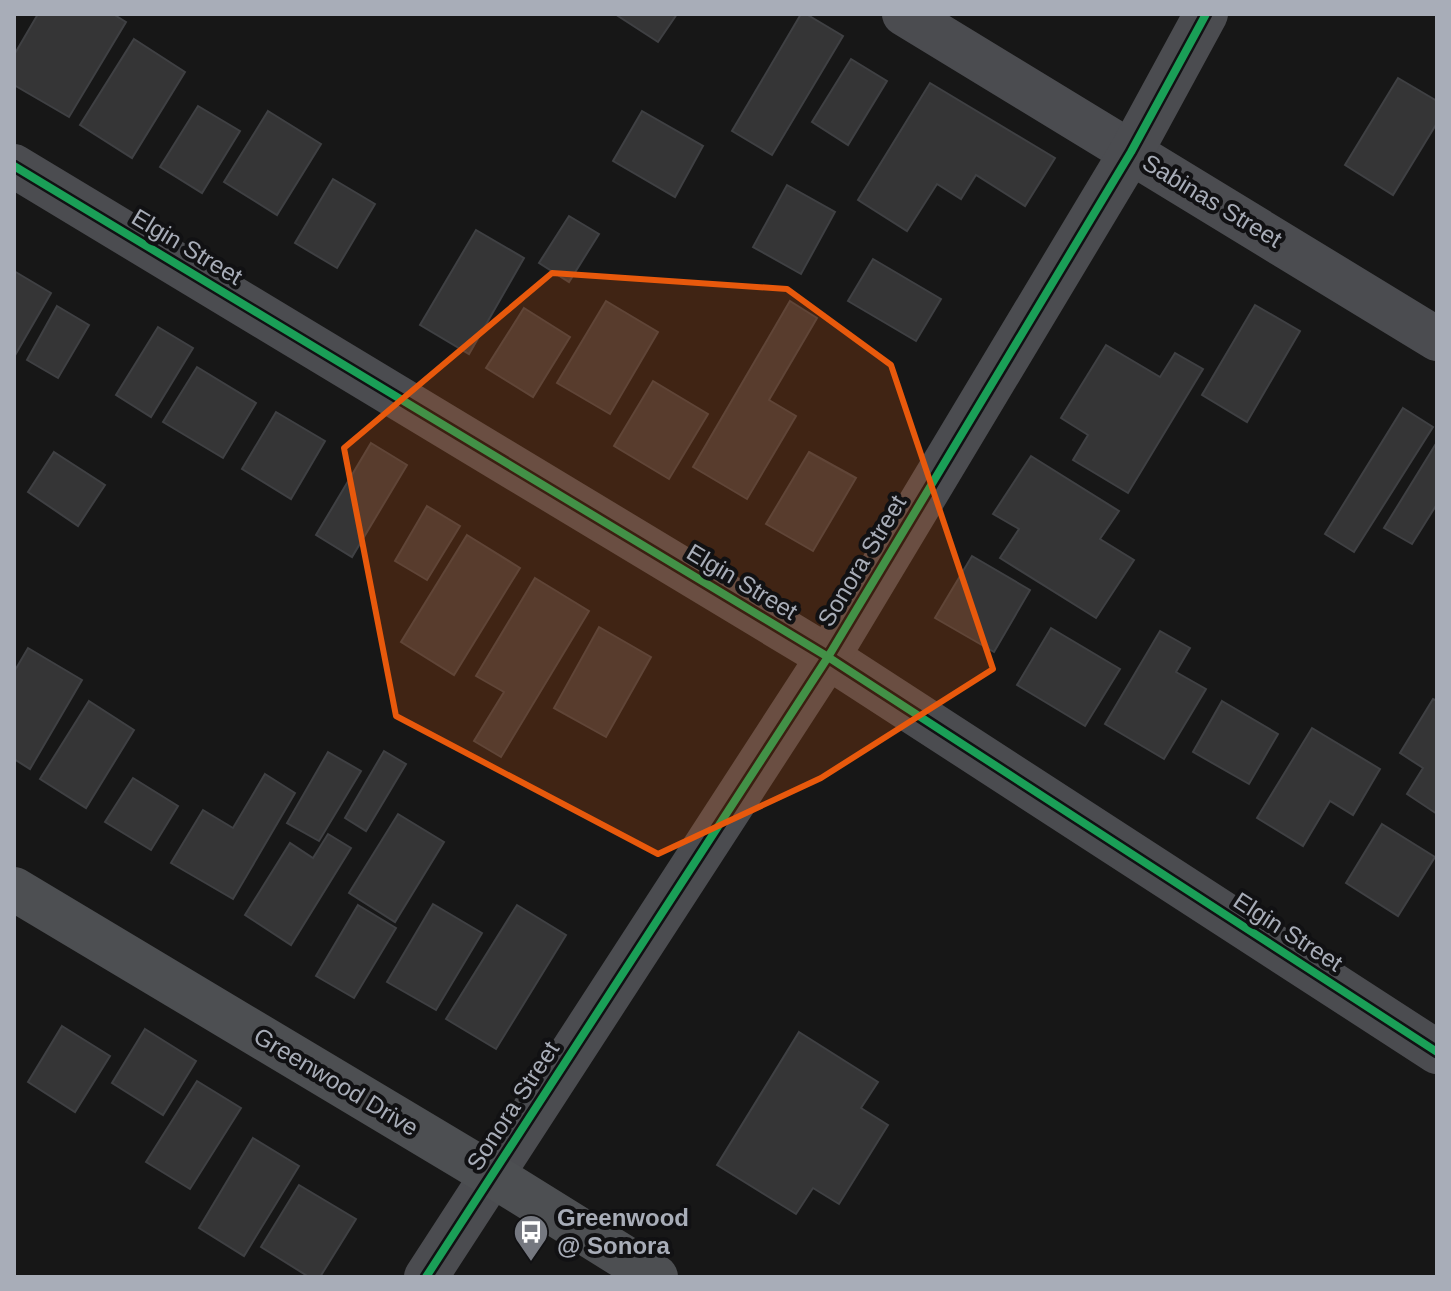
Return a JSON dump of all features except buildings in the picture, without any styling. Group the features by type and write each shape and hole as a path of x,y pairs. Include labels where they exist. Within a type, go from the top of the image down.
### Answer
{"main road":[{"name":"Greenwood Drive","path":"14,889 492,1175 656,1277"}],"street":[{"name":"Sabinas Street","path":"904,14 1437,339"},
{"name":"Sonora Street","path":"426,1277 828,657 1131,152 1206,14"},
{"name":"Elgin Street","path":"14,166 828,657 1437,1052"}],"highlighted area":[{"path":"552,273 787,289 891,365 993,669 821,778 658,854 396,716 344,448"}],"cycle path":[{"path":"426,1277 828,657 1131,152 1206,14"},
{"path":"14,166 828,657 1437,1052"}],"place":[{"name":"Greenwood @ Sonora","path":"531,1263"}]}
